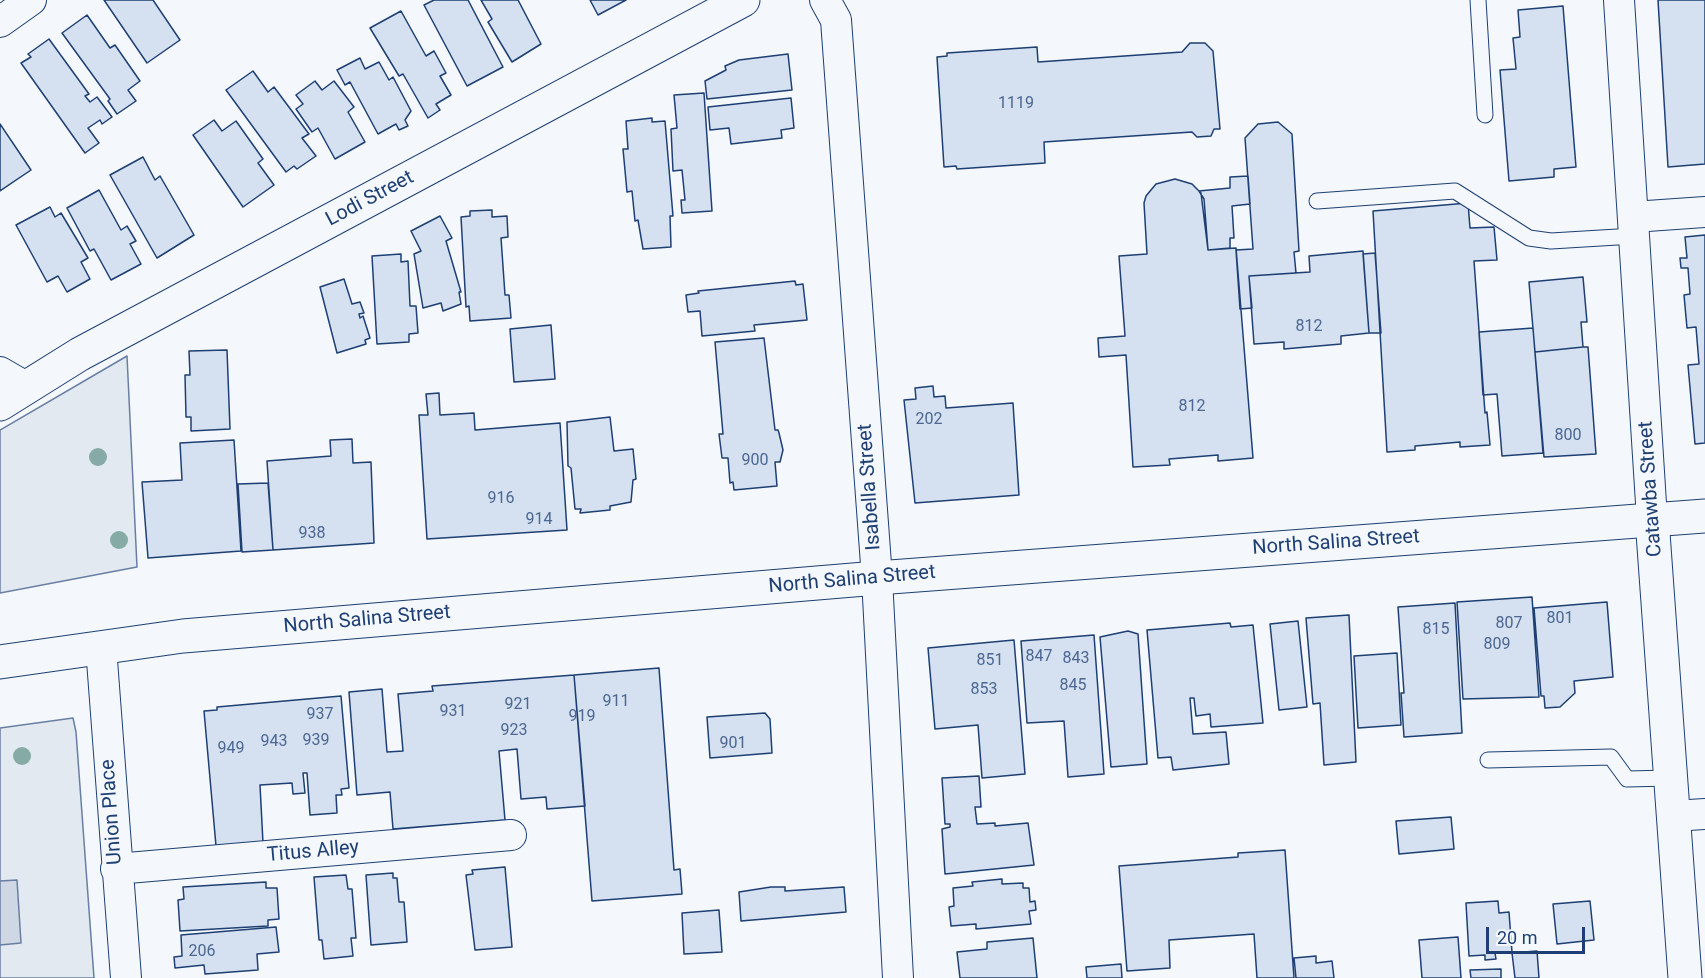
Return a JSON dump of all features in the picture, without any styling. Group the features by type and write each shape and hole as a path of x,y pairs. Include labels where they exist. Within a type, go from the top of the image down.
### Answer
{"main road":[{"name":"Lodi Street","path":"9,388 90,349 743,0"},
{"name":"North Salina Street","path":"0,662 195,635 877,578 1705,516"},
{"name":"Catawba Street","path":"1652,519 1685,978"}],"street":[{"path":"0,22 31,0"},
{"name":"Isabella Street","path":"825,0 836,20 877,578 898,978"},
{"name":"Catawba Street","path":"1619,0 1652,519"},
{"path":"1633,226 1705,212"},
{"name":"Union Place","path":"101,647 126,978"},
{"path":"1673,816 1705,814"},
{"name":"Titus Alley","path":"116,869 511,835"}],"lane":[{"path":"1478,0 1485,115"},
{"path":"1317,201 1455,191 1529,238 1551,241 1633,226"},
{"path":"1488,760 1611,757 1627,779 1670,778"}],"shaded area":[{"path":"127,356 137,567 0,593 0,430"},
{"path":"73,718 76,732 94,978 0,978 0,728"},
{"path":"17,880 21,943 0,945 0,881"}],"building":[{"path":"104,0 153,0 180,40 147,63"},
{"path":"434,0 468,0 503,67 467,86 424,5"},
{"path":"481,0 518,0 541,44 512,62 488,22 492,19"},
{"path":"590,0 626,0 598,15"},
{"path":"1658,0 1705,0 1705,164 1668,167"},
{"path":"1563,6 1576,167 1554,169 1554,177 1509,181 1500,70 1516,69 1513,38 1520,37 1518,10"},
{"path":"401,11 426,56 434,51 446,73 440,76 451,95 436,104 440,110 428,118 403,74 399,76 370,28"},
{"path":"87,15 110,48 115,45 140,81 128,90 136,101 117,114 108,101 110,99 62,33"},
{"path":"49,39 89,94 85,96 90,102 97,97 112,117 102,124 100,120 88,128 99,143 85,153 21,63 31,57 28,54"},
{"path":"1190,43 1205,43 1213,51 1220,129 1214,129 1211,136 1197,137 1192,132 1044,142 1045,163 957,169 956,166 944,167 937,57 947,56 947,53 1037,47 1038,62 1182,52"},
{"path":"788,54 792,90 707,99 705,81 726,70 725,66 739,60"},
{"path":"360,58 365,69 379,62 389,80 393,77 411,111 405,120 408,126 399,130 396,124 378,134 350,82 345,85 337,70"},
{"path":"253,71 268,92 274,87 309,134 302,138 316,156 297,169 294,166 286,172 226,90"},
{"path":"315,81 322,90 334,81 354,107 348,112 365,142 335,159 318,128 312,132 296,109 303,104 296,95"},
{"path":"704,93 712,211 682,213 681,200 685,200 682,170 673,171 671,129 677,128 674,95"},
{"path":"791,98 794,128 781,130 782,138 731,144 729,128 710,130 708,107"},
{"path":"652,118 652,122 665,121 673,216 670,216 671,247 643,249 638,220 635,221 632,191 627,192 623,149 628,149 626,121"},
{"path":"214,120 222,131 236,121 263,159 258,163 274,185 243,207 193,135"},
{"path":"1278,122 1292,134 1299,251 1294,252 1296,273 1249,276 1252,308 1240,309 1236,250 1253,249 1245,138 1258,124"},
{"path":"0,124 31,170 0,191"},
{"path":"143,157 155,180 160,176 194,235 157,258 110,175"},
{"path":"1248,176 1250,204 1232,206 1234,238 1230,238 1230,248 1208,250 1204,199 1199,191 1230,188 1230,177"},
{"path":"1175,179 1192,184 1201,193 1208,250 1236,248 1253,458 1218,461 1218,455 1169,459 1170,465 1133,467 1126,355 1099,357 1098,338 1125,336 1119,256 1147,254 1144,203 1146,196 1156,184"},
{"path":"99,190 121,230 127,226 136,241 130,244 141,264 111,280 94,249 90,251 67,208"},
{"path":"1468,203 1470,228 1494,227 1497,260 1474,261 1485,413 1487,412 1490,445 1460,447 1460,442 1415,446 1415,450 1387,452 1373,211"},
{"path":"50,207 55,217 61,213 88,258 81,262 90,279 67,292 58,276 47,282 16,225"},
{"path":"492,210 492,217 507,216 508,237 501,238 505,295 509,295 511,318 470,321 469,306 466,307 461,217 470,216 470,211"},
{"path":"440,216 452,238 446,241 461,292 459,292 461,304 443,311 441,303 423,308 414,254 421,251 411,231"},
{"path":"1705,235 1705,443 1695,444 1688,365 1699,364 1696,327 1687,328 1684,295 1690,294 1688,268 1681,268 1680,258 1687,258 1685,237"},
{"path":"1363,251 1369,333 1341,336 1341,344 1284,349 1284,342 1254,344 1249,276 1310,272 1309,256"},
{"path":"1375,253 1381,333 1369,333 1363,254"},
{"path":"401,254 401,262 408,261 410,306 416,306 418,333 409,334 409,342 377,344 372,256"},
{"path":"1583,277 1587,322 1581,322 1583,347 1535,352 1529,282"},
{"path":"344,279 352,304 360,302 364,313 359,314 360,318 363,316 370,338 365,340 366,344 337,353 320,287"},
{"path":"795,281 796,285 803,284 807,320 754,325 755,331 702,336 700,311 688,312 686,295 699,293 698,291"},
{"path":"551,325 555,379 514,382 510,329"},
{"path":"1533,328 1543,453 1502,456 1497,394 1483,395 1479,332"},
{"path":"764,338 775,430 778,430 783,450 780,462 775,462 777,486 734,490 733,482 730,483 728,458 722,458 719,434 723,434 715,342"},
{"path":"1588,347 1596,454 1544,457 1535,352"},
{"path":"227,350 230,429 191,431 191,417 186,417 185,375 190,375 189,351"},
{"path":"933,386 934,397 945,396 946,408 1013,403 1019,495 915,503 904,400 916,399 915,388"},
{"path":"439,393 440,415 474,413 475,430 560,423 567,530 427,539 419,415 428,415 426,394"},
{"path":"610,417 614,451 633,449 636,479 633,480 631,502 610,506 610,510 580,513 581,509 575,509 571,468 568,466 567,422"},
{"path":"352,439 353,463 371,462 374,543 273,550 267,461 331,456 330,440"},
{"path":"234,440 241,551 148,558 142,482 182,480 180,443"},
{"path":"268,483 273,550 242,552 238,484"},
{"path":"1532,597 1539,697 1463,699 1457,602"},
{"path":"1607,602 1613,677 1574,681 1575,693 1560,707 1545,708 1544,696 1541,696 1534,608"},
{"path":"1455,603 1462,733 1404,737 1401,693 1404,693 1398,607"},
{"path":"1349,615 1356,762 1324,765 1320,703 1313,704 1306,618"},
{"path":"1298,621 1307,707 1279,710 1270,624"},
{"path":"1230,623 1231,627 1253,625 1263,723 1211,727 1210,714 1196,716 1194,698 1190,698 1193,734 1226,732 1229,764 1173,770 1171,757 1158,758 1147,630"},
{"path":"1128,631 1138,634 1147,764 1111,767 1100,637"},
{"path":"1094,635 1104,774 1068,777 1064,721 1027,723 1021,641"},
{"path":"1014,640 1025,774 982,778 978,725 935,729 928,648"},
{"path":"1397,653 1401,725 1358,728 1354,656"},
{"path":"659,668 674,870 680,869 682,894 592,901 574,675"},
{"path":"574,675 585,806 547,809 546,797 521,799 517,749 499,751 505,820 393,829 390,792 357,795 349,692 382,689 387,752 403,751 398,694 433,691 432,686"},
{"path":"341,696 349,788 341,789 342,795 336,795 337,813 310,815 307,773 303,773 305,793 293,794 292,783 260,785 263,843 216,846 204,711 217,710 217,707"},
{"path":"765,713 770,719 772,753 710,758 707,717"},
{"path":"979,776 981,807 975,807 977,824 995,823 995,826 1028,823 1034,865 945,874 942,829 950,827 950,824 945,824 942,778"},
{"path":"1451,817 1454,849 1399,854 1396,821"},
{"path":"1285,850 1294,978 1257,978 1254,934 1169,940 1170,968 1127,971 1119,866 1238,857 1238,853"},
{"path":"505,867 512,947 475,950 466,875 473,874 472,870"},
{"path":"393,873 393,878 397,878 399,902 404,902 407,942 371,945 366,875"},
{"path":"346,875 348,889 352,889 356,938 351,938 353,956 324,959 322,940 319,940 314,877"},
{"path":"1002,879 1002,884 1023,883 1023,888 1029,888 1030,902 1035,901 1036,910 1029,911 1031,924 976,929 976,924 951,926 949,907 954,906 953,888 973,886 972,882"},
{"path":"266,882 266,888 277,888 279,919 268,920 268,926 180,931 178,900 184,899 183,887"},
{"path":"785,887 785,891 844,887 846,912 741,921 739,892"},
{"path":"1498,901 1499,913 1509,912 1512,952 1495,953 1496,959 1485,960 1485,955 1469,956 1466,903"},
{"path":"1590,901 1594,940 1557,944 1553,904"},
{"path":"719,910 722,952 684,954 682,913"},
{"path":"276,927 279,952 257,954 258,970 205,974 204,965 175,968 174,957 182,956 181,935"},
{"path":"1458,937 1461,978 1422,978 1419,940"},
{"path":"1033,938 1037,978 960,978 957,952 987,949 987,942"},
{"path":"1537,951 1539,978 1515,978 1512,953"},
{"path":"1316,956 1316,963 1332,961 1334,978 1296,978 1294,958"},
{"path":"1121,964 1122,978 1087,978 1086,967"},
{"path":"1501,969 1501,978 1471,978 1470,970"}]}
